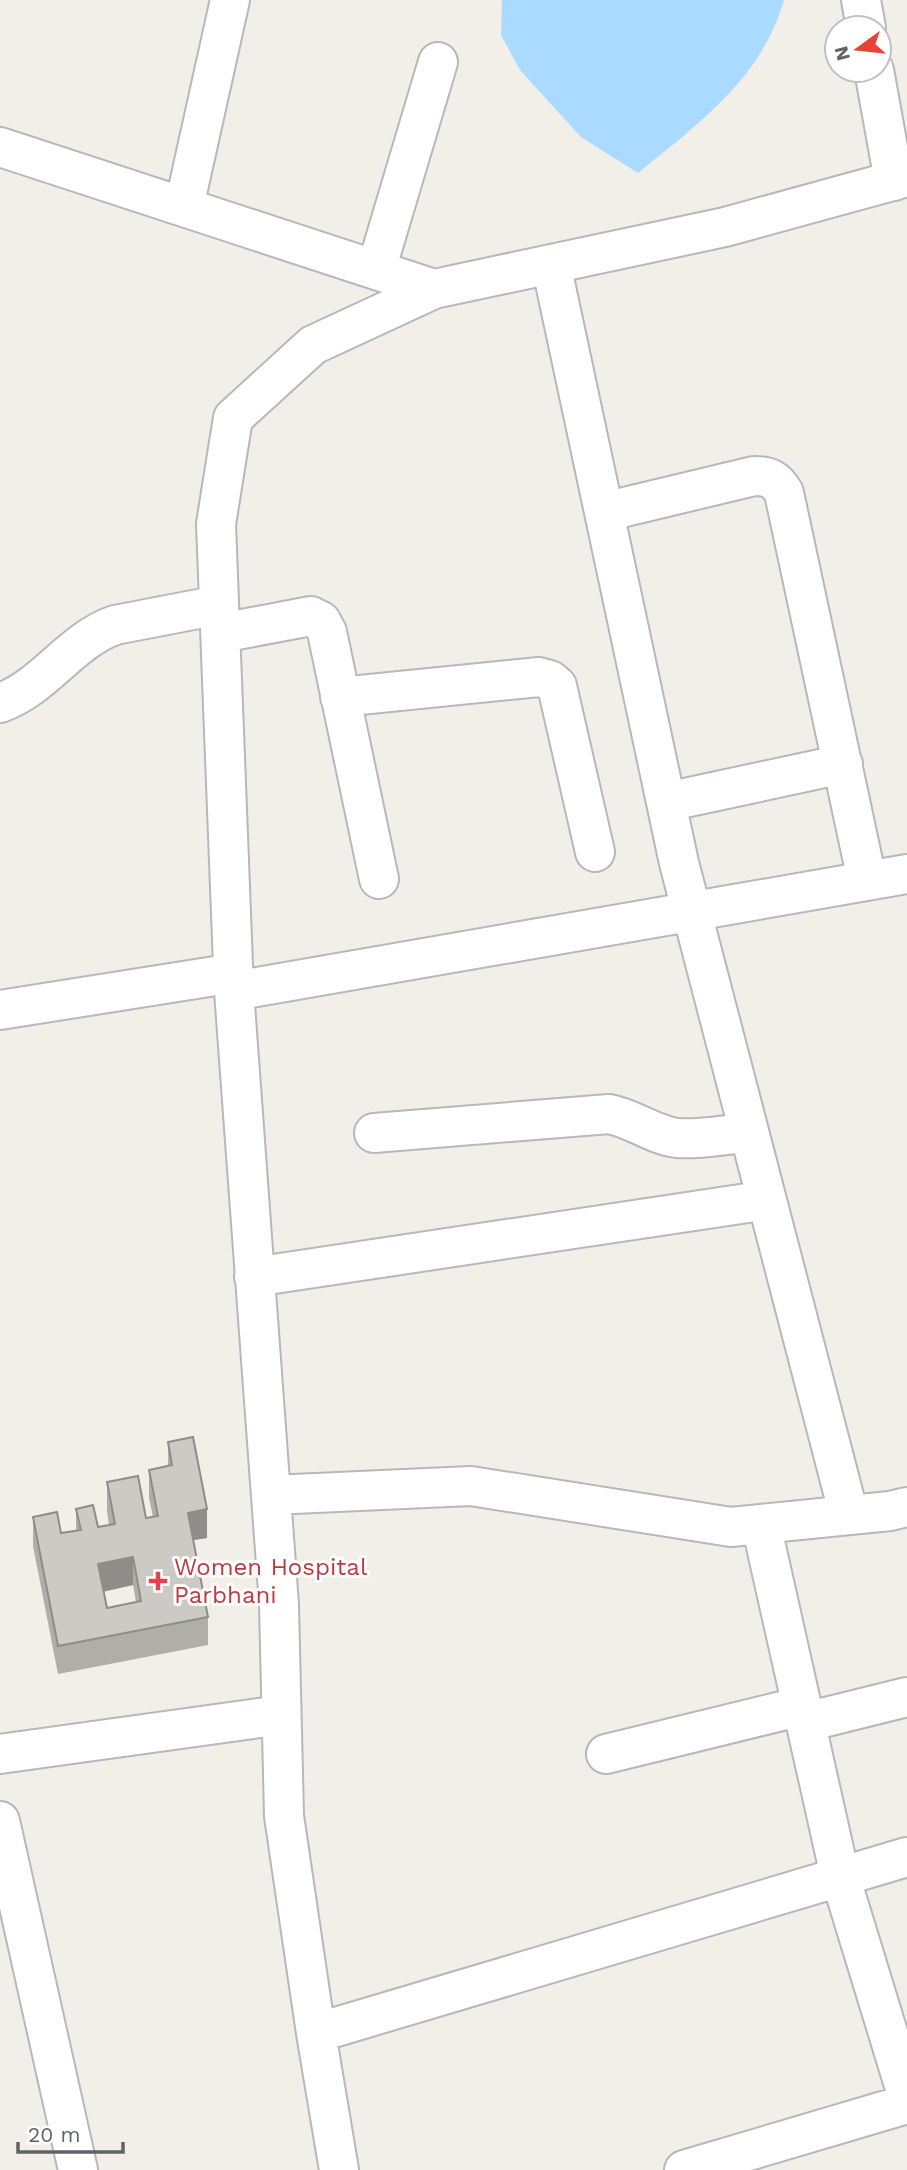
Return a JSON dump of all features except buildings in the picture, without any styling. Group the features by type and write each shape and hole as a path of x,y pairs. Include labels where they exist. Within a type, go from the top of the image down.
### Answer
{"street":[{"path":"184,207 223,2"},
{"path":"376,270 438,62"},
{"path":"339,2170 284,1816 279,1605 234,982 216,524 233,418 313,345 434,289 725,227 900,179 877,84"},
{"path":"0,147 434,289"},
{"path":"551,264 691,911 849,1515"},
{"path":"604,512 754,476 766,476 779,485 784,493 867,880"},
{"path":"0,703 26,690 86,639 115,625 311,616 321,621 327,632 379,879"},
{"path":"340,697 539,677 550,680 557,686 595,852"},
{"path":"666,802 843,764"},
{"path":"0,1010 234,982 691,911 907,874"},
{"path":"374,1133 609,1114 625,1117 677,1138 749,1133"},
{"path":"254,1277 767,1200"},
{"path":"271,1494 471,1486 731,1527 907,1507"},
{"path":"761,1524 841,1876 907,2095"},
{"path":"606,1754 804,1714 907,1697"},
{"path":"0,1754 281,1715"},
{"path":"1,1830 78,2170"},
{"path":"316,2033 907,1857"},
{"path":"684,2170 907,2104"}],"water":[{"path":"502,0 784,0 774,28 744,76 705,117 638,173 581,137 520,70 501,35"}],"place":[{"name":"Women Hospital Parbhani","path":"158,1581"}]}
